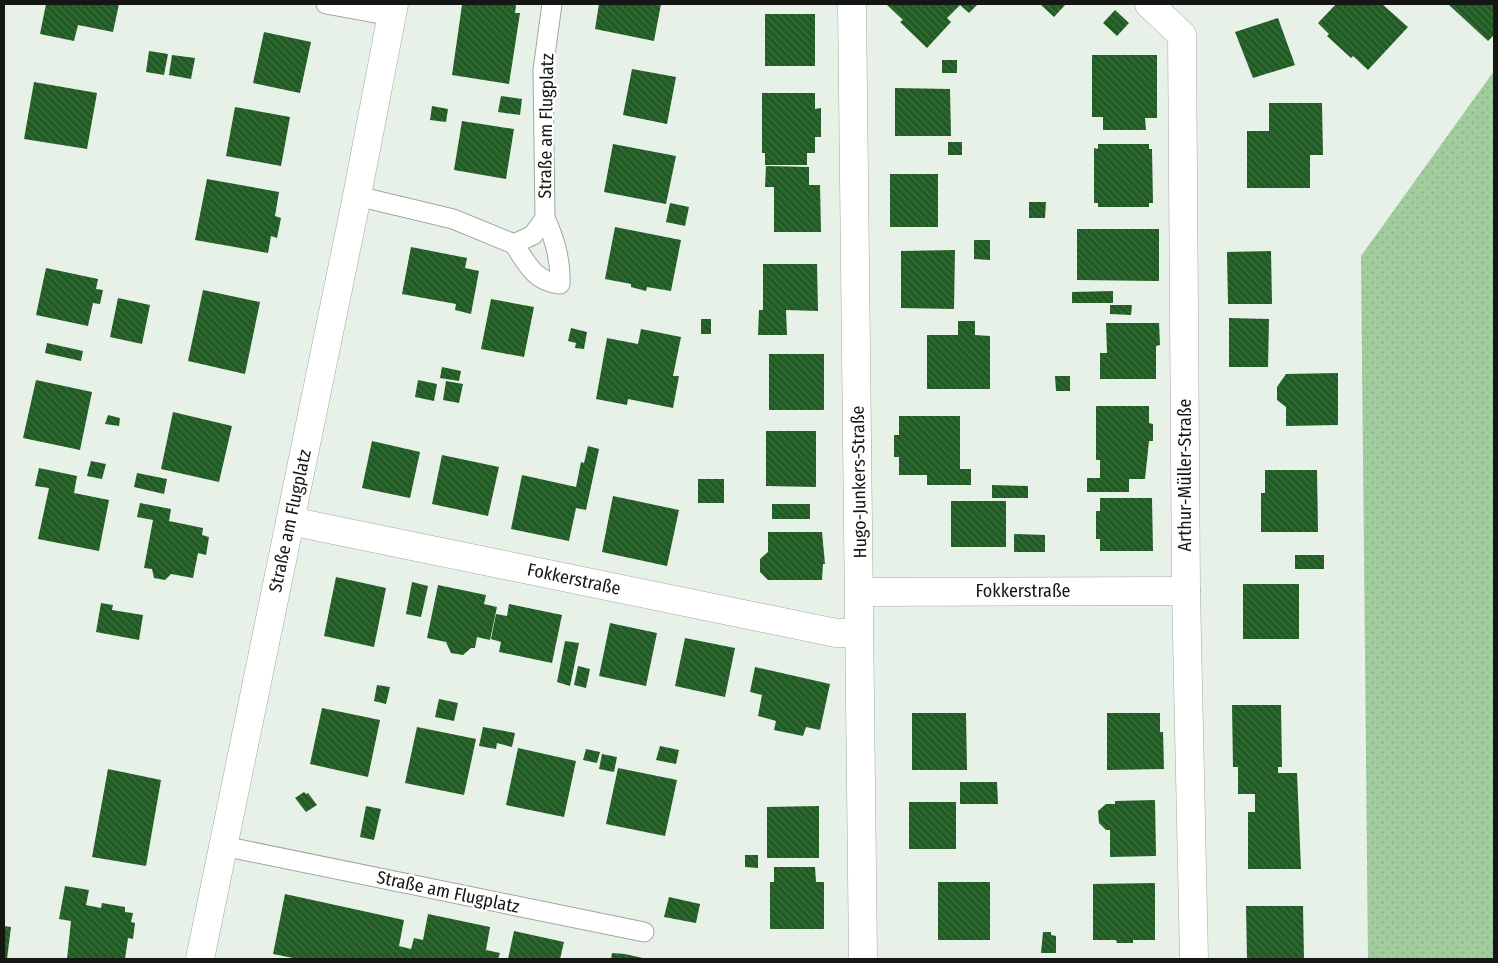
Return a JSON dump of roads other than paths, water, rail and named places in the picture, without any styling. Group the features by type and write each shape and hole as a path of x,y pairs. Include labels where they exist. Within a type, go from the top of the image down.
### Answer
{"street":[{"name":"Hugo-Junkers-Straße","path":"852,4 864,959"},
{"name":"Arthur-Müller-Straße","path":"1149,4 1182,35 1186,591 1194,959"},
{"name":"Straße am Flugplatz","path":"200,959 357,196 393,10"},
{"name":"Fokkerstraße","path":"290,521 836,633 859,633"},
{"name":"Fokkerstraße","path":"860,592 1186,591"}],"lane":[{"path":"326,4 393,10"},
{"name":"Straße am Flugplatz","path":"545,218 533,235 514,244 532,271 547,283 560,284 561,266 553,236 545,218 542,70 552,4"},
{"path":"357,196 453,219 514,244"},
{"name":"Straße am Flugplatz","path":"223,846 644,932"}]}
